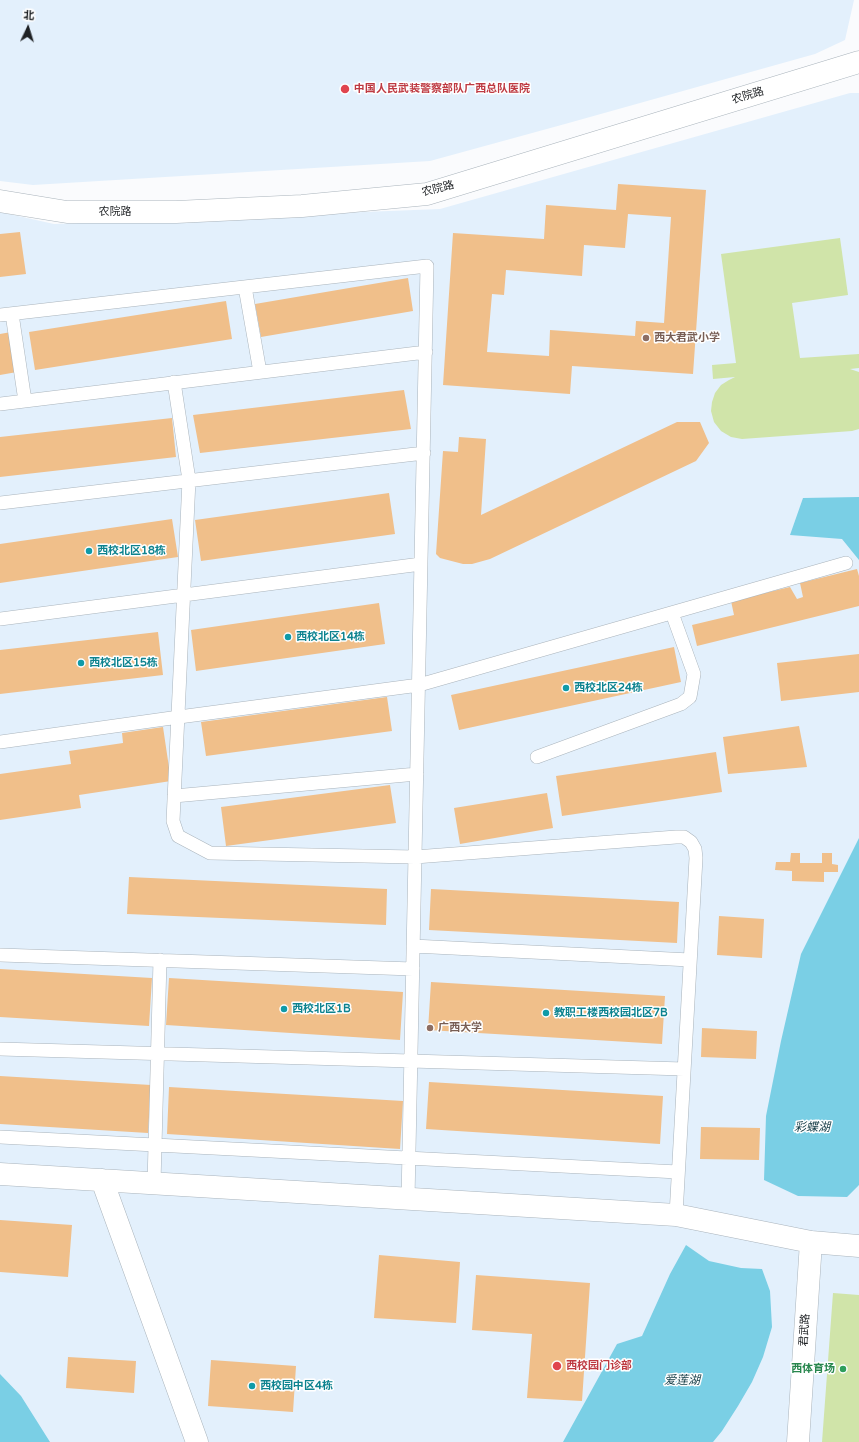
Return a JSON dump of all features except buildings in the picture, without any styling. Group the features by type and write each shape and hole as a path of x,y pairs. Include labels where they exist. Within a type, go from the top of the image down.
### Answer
{"street":[{"name":"农院路","path":"0,201 67,212 176,212 302,206 427,194 859,62"},
{"path":"0,1174 676,1215 811,1242 859,1246"},
{"path":"102,1180 197,1442"},
{"name":"君武路","path":"798,1442 811,1242"}],"lane":[{"path":"25,400 6,314 427,266 408,1199"},
{"path":"244,287 260,372"},
{"path":"0,404 426,352"},
{"path":"174,382 189,480 173,821 178,836 210,853 415,857 676,837 684,837 691,842 695,849 696,858 676,1215"},
{"path":"0,503 424,453"},
{"path":"0,742 179,716 419,685 846,563"},
{"path":"0,619 421,564"},
{"path":"537,757 681,704 690,697 694,674 672,613"},
{"path":"174,796 417,774"},
{"path":"413,946 690,960"},
{"path":"0,955 413,969"},
{"path":"154,1183 160,960"},
{"path":"0,1049 684,1069"},
{"path":"0,1137 678,1172"}],"shaded area":[{"name":"中国人民武装警察部队广西总队医院","path":"0,0 854,0 845,40 815,54 430,161 33,185 0,181"},
{"name":"广西大学","path":"850,93 859,93 859,1442 0,1442 0,212 54,224 440,209"}],"green space":[{"path":"840,238 848,295 792,303 800,358 859,354 859,368 850,369 859,372 859,429 852,431 742,439 731,437 721,431 714,422 711,411 715,393 721,385 735,377 713,379 712,365 736,363 721,254"},
{"name":"西体育场","path":"833,1293 859,1295 859,1442 822,1442"}],"water":[{"path":"859,497 859,560 842,539 790,535 803,498"},
{"name":"彩蝶湖","path":"859,838 859,1185 847,1197 798,1196 764,1180 766,1116 801,954"},
{"name":"爱莲湖","path":"686,1245 709,1261 741,1268 762,1269 770,1291 772,1327 763,1357 752,1382 738,1406 713,1442 563,1442 617,1344 642,1336 670,1274"},
{"path":"0,1374 21,1396 50,1442 0,1442"}],"place":[{"name":"中国人民武装警察部队广西总队医院","path":"345,89"},
{"name":"西大君武小学","path":"646,338"},
{"name":"西校北区18栋","path":"89,551"},
{"name":"西校北区14栋","path":"288,637"},
{"name":"西校北区15栋","path":"81,663"},
{"name":"西校北区24栋","path":"566,688"},
{"name":"西校北区1B","path":"284,1009"},
{"name":"教职工楼西校园北区7B","path":"546,1013"},
{"name":"广西大学","path":"430,1028"},
{"name":"西校园门诊部","path":"557,1366"},
{"name":"西体育场","path":"843,1369"},
{"name":"西校园中区4栋","path":"252,1386"}]}
